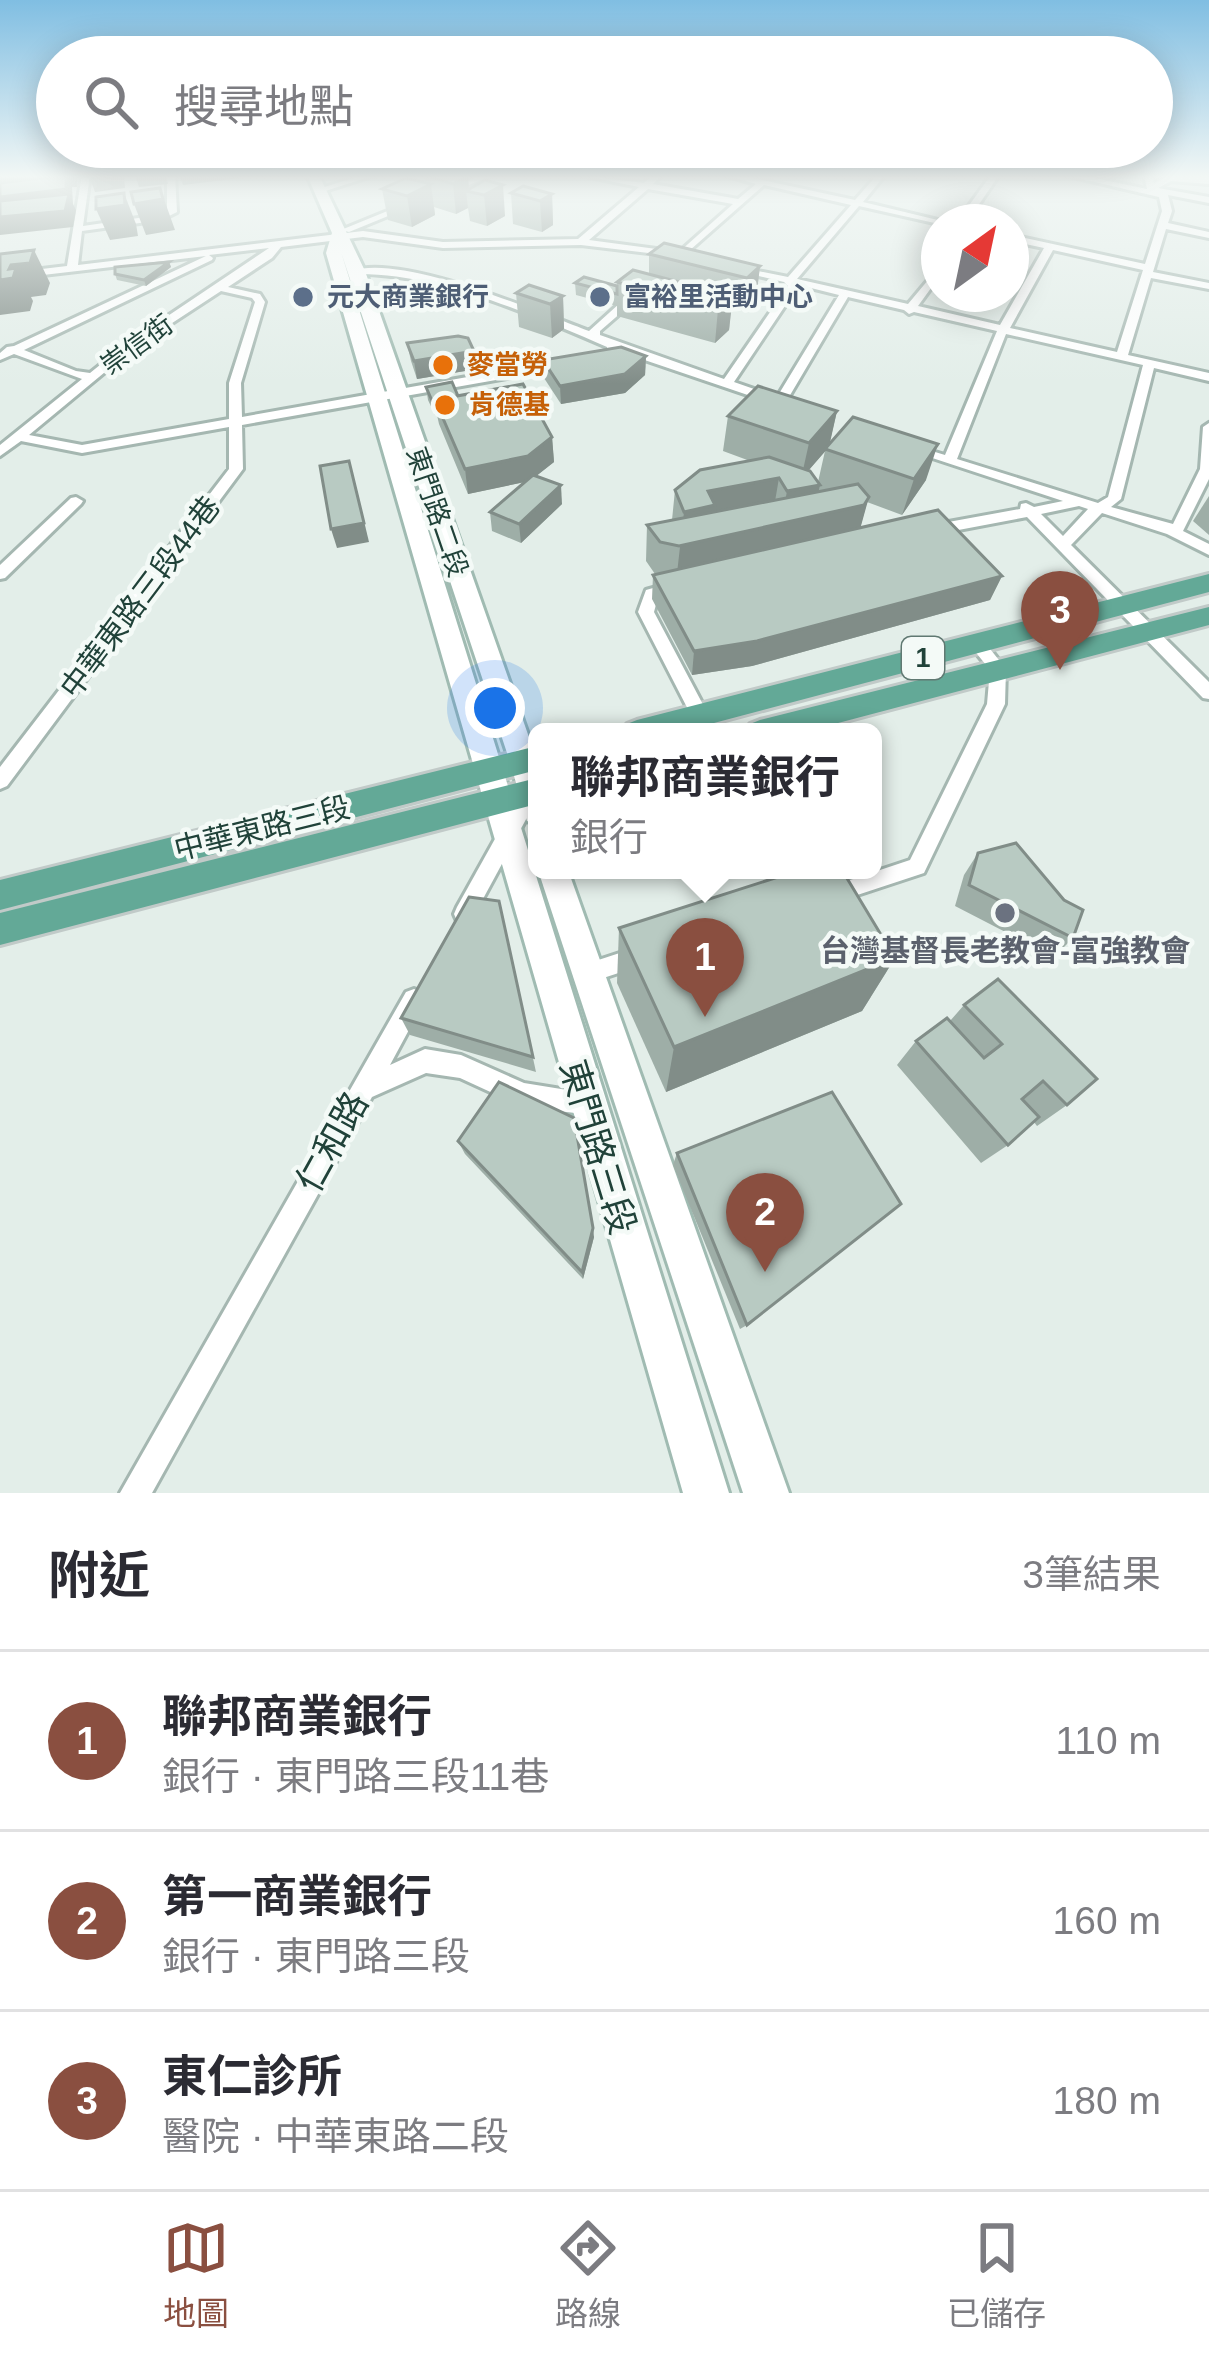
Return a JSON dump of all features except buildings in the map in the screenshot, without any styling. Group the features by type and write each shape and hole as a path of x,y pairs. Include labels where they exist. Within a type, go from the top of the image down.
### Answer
{"main road":[{"name":"東門路二段","path":"335,245 333,253 522,784"},
{"name":"東門路二段","path":"345,245 357,271 386,396 522,784"},
{"name":"1","path":"672,723 1209,583"},
{"name":"1","path":"794,723 1209,616"},
{"name":"東門路三段","path":"522,784 507,842 706,1493"},
{"name":"中華東路三段","path":"0,895 522,784"},
{"name":"中華東路三段","path":"0,929 522,784"},
{"name":"東門路三段","path":"556,879 764,1492"}],"street":[{"path":"72,268 76,245"},
{"path":"0,277 272,245"},
{"name":"崇信街","path":"0,452 130,346 268,256 277,245"},
{"path":"603,245 690,255"},
{"path":"668,267 700,245"},
{"path":"726,385 791,284 823,245"},
{"path":"1040,245 1209,286"},
{"path":"1121,357 1157,245"},
{"path":"949,461 1000,335 1051,247"},
{"path":"0,357 223,250"},
{"path":"716,262 791,284 1209,377"},
{"path":"357,271 379,270 437,286 801,410"},
{"path":"594,337 595,330 652,280"},
{"name":"中華東路三段44巷","path":"0,781 236,469 235,383 260,302 256,296 220,288"},
{"path":"908,311 921,294"},
{"path":"780,403 843,296"},
{"path":"19,437 82,449 599,357 612,352 613,345"},
{"path":"0,346 92,377"},
{"path":"1063,545 1114,499 1149,363"},
{"path":"1172,531 1179,526 1207,469 1209,427"},
{"path":"885,439 1172,531 1209,550"},
{"path":"998,477 1209,693"},
{"path":"0,574 76,501"},
{"path":"920,532 1083,502"},
{"path":"683,585 651,594 646,612 700,716"},
{"path":"882,878 917,867 996,704 998,669 977,644"},
{"path":"449,939 507,842"},
{"path":"806,903 880,879"},
{"path":"585,974 674,945"},
{"name":"仁和路","path":"136,1493 427,977"},
{"path":"361,1090 425,1061 461,1067 524,1095 584,1102"}],"place":[{"name":"元大商業銀行","path":"303,297"},
{"name":"富裕里活動中心","path":"600,297"},
{"name":"麥當勞","path":"443,365"},
{"name":"肯德基","path":"445,405"},
{"name":"東仁診所","path":"1060,670"},
{"name":"台灣基督長老教會-富強教會","path":"1005,913"},
{"name":"聯邦商業銀行","path":"705,1017"},
{"name":"第一商業銀行","path":"765,1272"}]}
